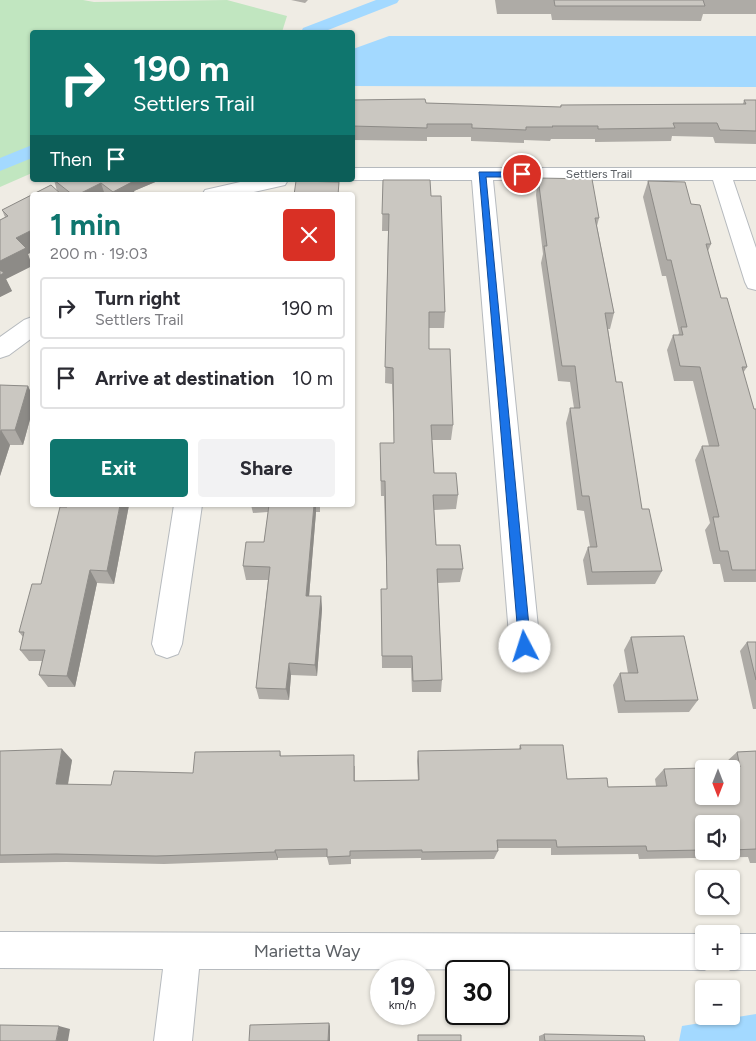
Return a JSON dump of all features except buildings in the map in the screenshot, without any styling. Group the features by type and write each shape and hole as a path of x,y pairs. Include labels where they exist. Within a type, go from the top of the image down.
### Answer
{"street":[{"name":"Settlers Trail","path":"355,174 756,174"},
{"path":"482,174 525,647"},
{"path":"720,174 756,282"},
{"path":"225,192 269,182"},
{"path":"0,349 30,327"},
{"path":"167,644 188,507"},
{"name":"Marietta Way","path":"0,950 695,952"},
{"path":"173,1041 184,950"},
{"path":"740,952 756,952"}],"green space":[{"path":"0,0 83,0 94,2 227,0 287,16 283,30 30,30 30,174 0,187"}],"water":[{"path":"389,36 756,36 756,87 355,86 355,48"},
{"path":"756,1014 756,1041 679,1041 682,1026 695,1024 740,1025 740,1017"}],"waterway":[{"path":"314,30 391,0"},
{"path":"0,165 30,152"}],"route":[{"path":"522,174 482,174 525,647"}]}
